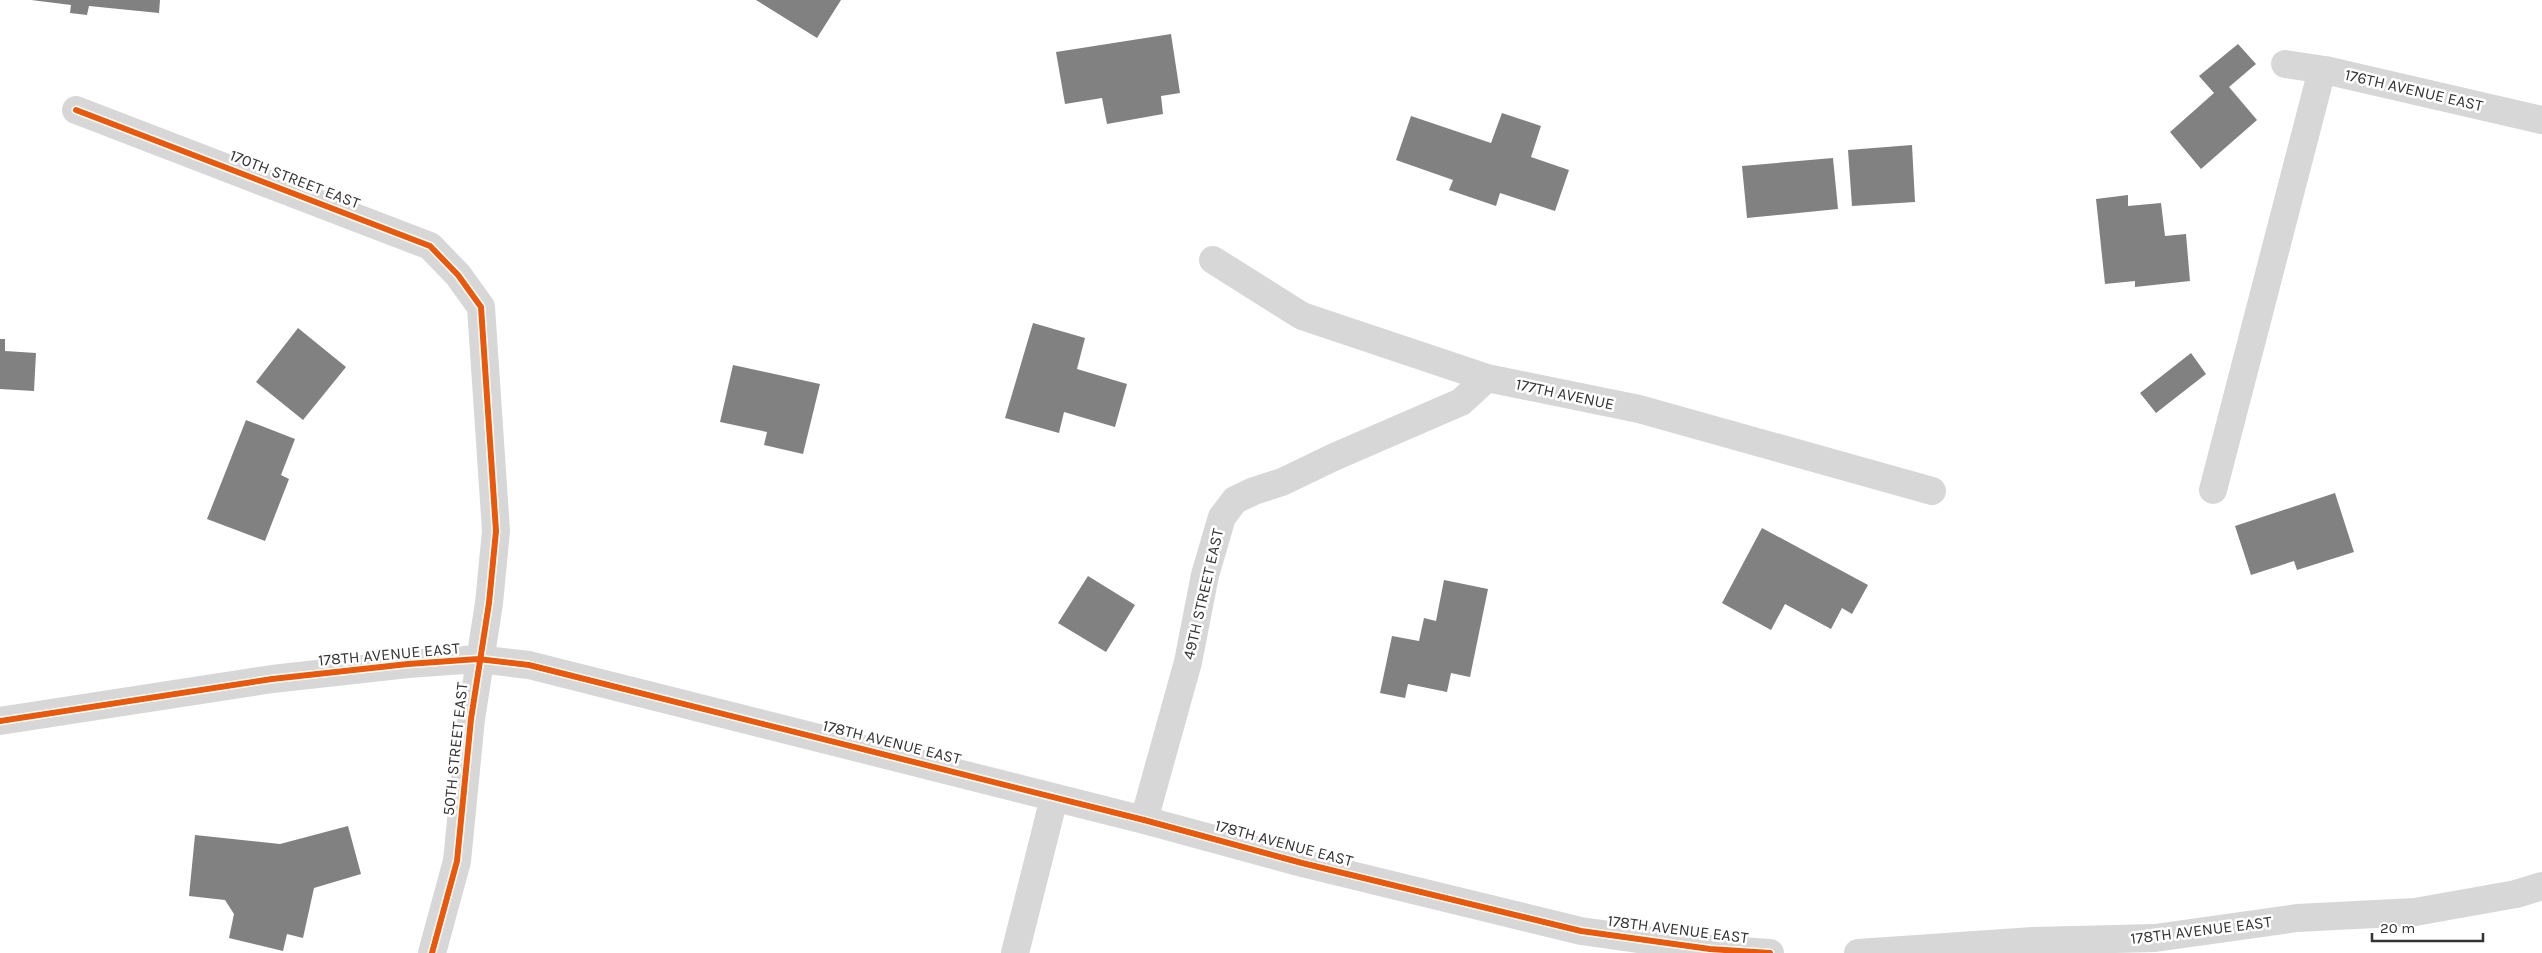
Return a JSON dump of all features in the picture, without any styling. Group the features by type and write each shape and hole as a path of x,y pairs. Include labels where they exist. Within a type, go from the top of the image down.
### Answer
{"street":[{"name":"176TH AVENUE EAST","path":"2285,64 2322,70 2542,120"},
{"path":"2213,490 2322,70"},
{"name":"170TH STREET EAST","path":"76,110 430,246 458,275 481,307"},
{"name":"177TH AVENUE","path":"1213,260 1302,316 1487,378 1639,409 1932,491"},
{"name":"50TH STREET EAST","path":"432,953 458,861 478,660 489,603 496,531 481,307"},
{"name":"49TH STREET EAST","path":"1144,820 1188,662 1205,575 1222,517 1230,506 1235,500 1254,491 1282,482 1334,457 1461,402 1487,378"},
{"name":"178TH AVENUE EAST","path":"0,721 272,679 408,664 478,660 529,665 1144,820 1302,863 1581,931 1710,949 1770,953"},
{"path":"1015,953 1054,798"},
{"name":"178TH AVENUE EAST","path":"1858,953 2034,941 2155,938 2297,918 2414,912 2516,894 2542,886"}],"building":[{"path":"31,0 160,0 159,13 89,6 87,15 70,13 71,5"},
{"path":"756,0 841,0 817,38"},
{"path":"1171,34 1180,93 1161,96 1163,114 1107,124 1102,98 1065,104 1056,52"},
{"path":"2238,44 2256,64 2229,87 2257,120 2201,169 2170,132 2214,93 2199,76"},
{"path":"1502,113 1541,126 1531,157 1569,170 1555,211 1500,193 1496,206 1449,190 1453,180 1396,160 1411,116 1491,143"},
{"path":"1912,145 1915,202 1852,206 1848,150"},
{"path":"1833,158 1838,209 1747,218 1742,166"},
{"path":"2128,195 2128,206 2161,203 2165,236 2186,234 2190,281 2135,287 2135,281 2105,284 2096,199"},
{"path":"1033,323 1085,338 1077,369 1127,384 1115,427 1064,412 1059,433 1005,418"},
{"path":"298,328 346,367 303,420 256,382"},
{"path":"0,339 5,339 5,351 36,353 34,391 0,389"},
{"path":"2191,353 2206,374 2156,413 2140,393"},
{"path":"733,365 820,384 803,454 764,445 767,432 720,422"},
{"path":"246,420 295,439 281,475 289,479 265,541 207,519"},
{"path":"2335,493 2354,552 2297,570 2294,561 2251,575 2235,526"},
{"path":"1762,528 1868,585 1852,614 1842,608 1831,629 1785,604 1771,630 1722,603"},
{"path":"1088,576 1135,605 1106,652 1058,623"},
{"path":"1444,580 1488,589 1470,677 1451,673 1447,692 1408,684 1405,698 1380,693 1392,636 1419,641 1424,618 1436,621"},
{"path":"348,826 361,874 314,888 303,938 287,934 283,951 229,938 234,914 225,900 189,896 195,835 280,844"}],"cycle path":[{"path":"76,110 430,246 458,275 481,307 496,531 489,603 471,719 457,861 432,953"},
{"path":"0,721 272,679 408,664 478,659 529,665 1144,820 1302,863 1581,931 1710,949 1770,953"}]}
